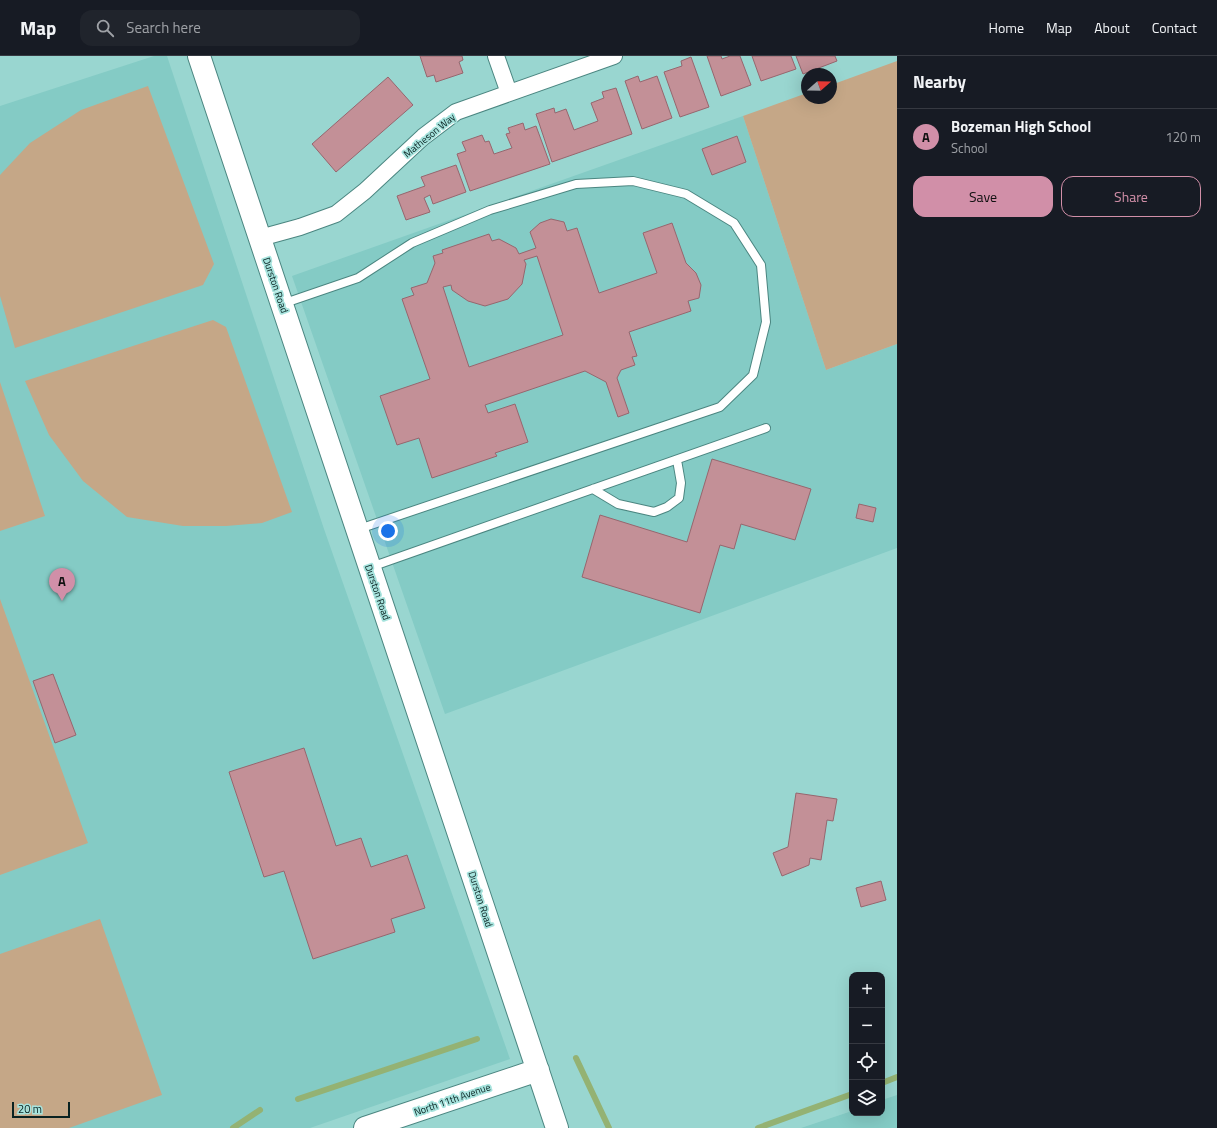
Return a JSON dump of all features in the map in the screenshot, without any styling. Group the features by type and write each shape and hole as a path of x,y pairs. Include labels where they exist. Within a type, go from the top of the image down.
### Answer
{"main road":[{"name":"Durston Road","path":"199,56 557,1128"},
{"name":"North 11th Avenue","path":"365,1128 538,1070"}],"street":[{"path":"496,56 509,93"},
{"name":"Matheson Way","path":"260,238 300,227 336,214 365,191 423,137 456,112 614,56"}],"lane":[{"path":"282,304 358,278 412,243 490,210 576,184 633,181 686,194 734,223 761,265 766,322 753,375 720,407 358,530"},
{"path":"370,568 766,428"},
{"path":"593,489 618,504 654,512 667,507 679,498 681,483 676,460"}],"shaded area":[{"path":"154,56 167,56 324,529 510,1059 310,1128 0,1128 0,106"},
{"path":"897,61 897,344 826,370 743,116 801,95 801,104 837,104 837,83"},
{"path":"148,86 214,264 203,285 15,348 0,296 0,175 30,143 81,110"},
{"path":"743,116 826,370 897,344 897,548 445,714 292,276"},
{"path":"213,320 226,327 292,512 262,523 226,526 183,526 127,517 83,481 49,435 25,381"},
{"path":"0,382 45,516 0,531"},
{"path":"0,599 88,843 0,875"},
{"path":"100,919 162,1095 69,1128 0,1128 0,954"},
{"path":"897,1095 897,1128 801,1128 849,1112 849,1116 885,1116 885,1099"}],"building":[{"path":"420,56 462,56 463,60 459,62 463,73 436,82 434,75 427,77"},
{"path":"707,56 721,56 722,59 730,56 740,56 751,85 721,96"},
{"path":"752,56 791,56 796,69 761,81"},
{"path":"796,56 835,56 837,61 819,68 801,69"},
{"path":"691,57 709,107 680,117 664,72 682,66 681,61"},
{"path":"638,76 640,82 657,76 672,118 642,129 625,81"},
{"path":"388,77 413,105 336,172 312,144"},
{"path":"616,88 632,134 552,162 536,114 554,108 555,113 566,109 574,130 598,121 591,103 604,98 602,92"},
{"path":"523,123 525,130 536,126 550,164 470,191 457,154 466,151 462,142 482,135 485,142 489,141 494,154 512,148 506,134 510,133 508,128"},
{"path":"737,136 746,162 712,175 702,149"},
{"path":"456,165 466,192 433,204 430,195 424,198 430,212 406,220 397,196 425,186 421,177"},
{"path":"551,219 564,222 567,231 577,228 599,293 657,273 643,233 672,223 686,263 696,273 701,285 699,298 688,301 691,311 629,332 637,356 632,357 635,365 621,370 617,378 629,413 618,417 606,382 585,371 485,405 488,413 515,404 528,442 495,453 497,456 432,478 419,438 397,445 380,396 430,379 402,299 414,295 411,288 427,283 435,263 433,256 443,253 442,250 489,234 492,241 499,239 516,248 519,254 536,248 530,232 540,223","holes":["537,256 563,335 469,367 443,287 451,285 452,290 468,301 485,306 508,299 522,284 526,264 524,260"]},
{"path":"712,459 811,489 795,540 741,524 734,549 720,545 700,613 582,577 600,515 687,542"},
{"path":"859,504 876,508 873,522 856,518"},
{"path":"53,674 76,735 55,743 33,681"},
{"path":"304,748 336,846 361,838 371,867 407,855 425,908 391,919 395,932 313,959 284,871 264,877 229,772"},
{"path":"796,793 837,799 833,821 827,820 821,860 810,858 809,865 782,876 773,853 788,847"},
{"path":"881,881 886,900 861,907 856,888"}],"waterway":[{"path":"298,1099 477,1039"},
{"path":"576,1058 609,1128"},
{"path":"885,1082 897,1077"},
{"path":"758,1128 849,1095"},
{"path":"233,1128 260,1110"}],"place":[{"name":"Bozeman High School","path":"62,601"}]}
